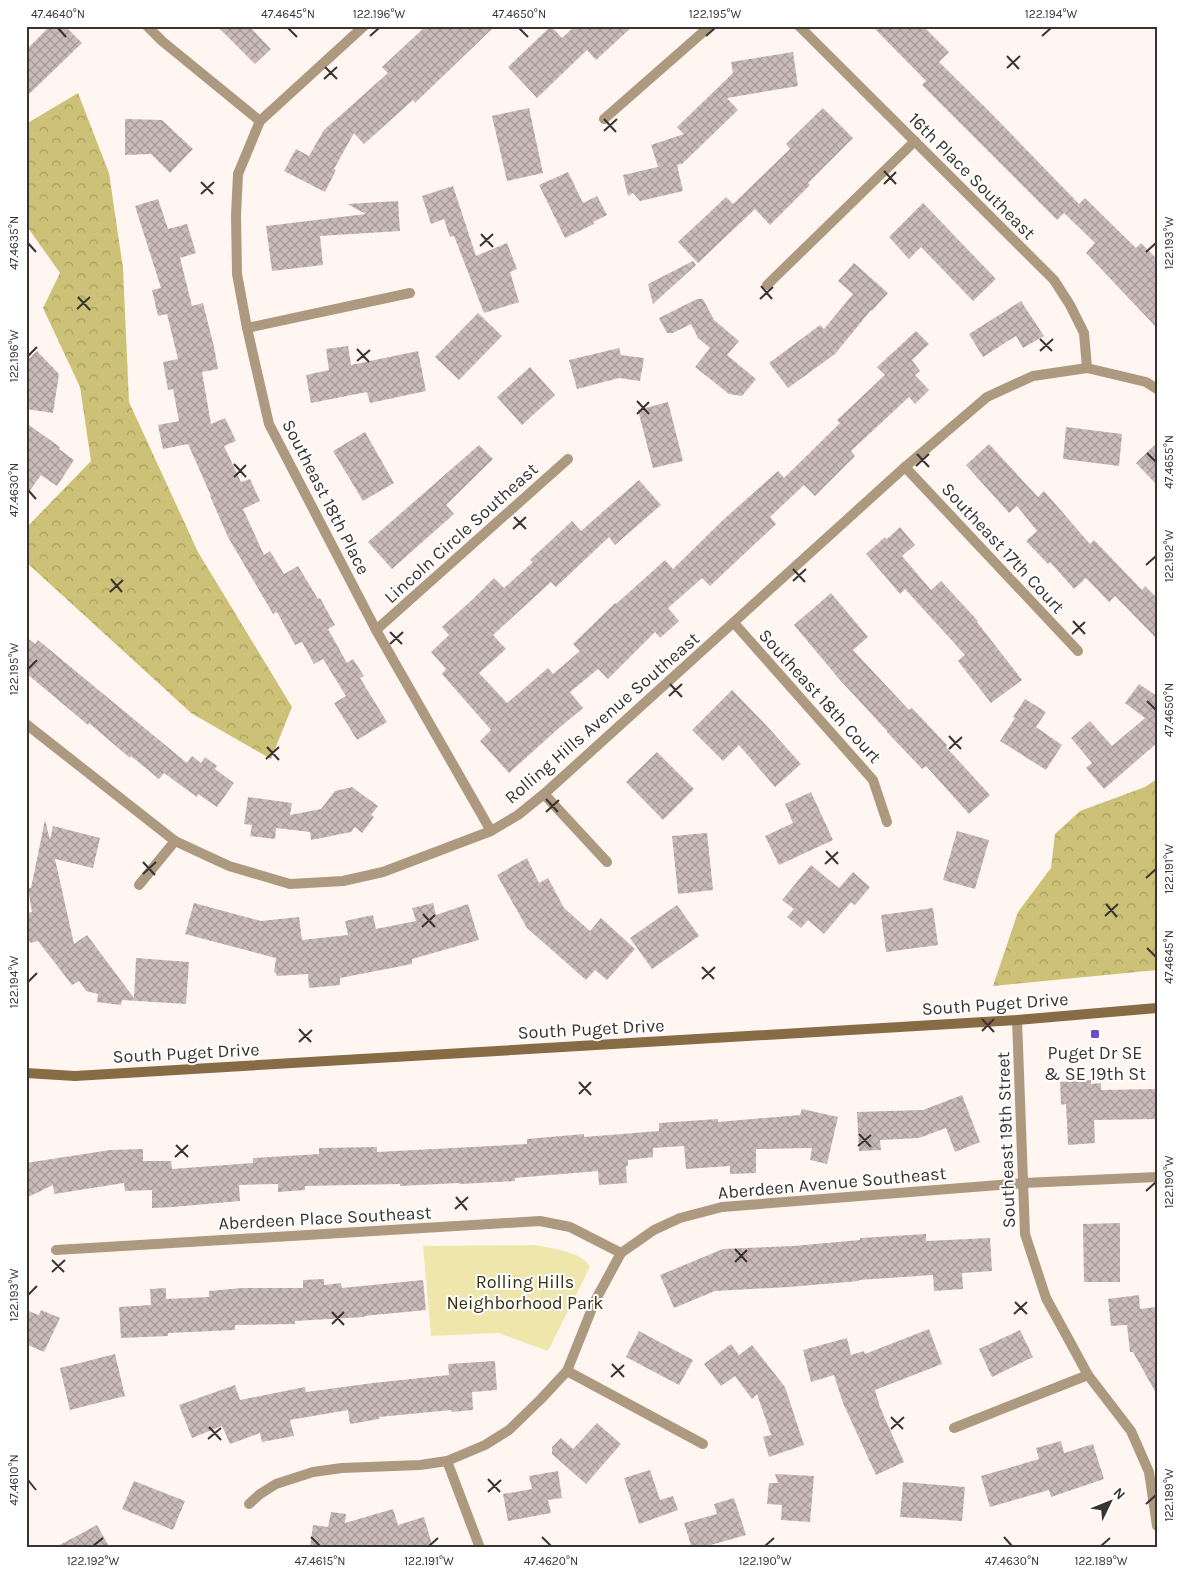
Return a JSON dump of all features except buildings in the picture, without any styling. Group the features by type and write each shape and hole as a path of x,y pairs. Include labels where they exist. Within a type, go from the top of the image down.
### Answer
{"street":[{"path":"147,26 162,41 260,121 364,26"},
{"path":"604,119 710,26"},
{"name":"16th Place Southeast","path":"799,26 1054,280 1084,332 1087,368"},
{"name":"Southeast 18th Place","path":"260,121 238,174 236,215 237,274 246,328 269,424 376,630 491,831"},
{"path":"767,284 915,141"},
{"path":"246,328 410,293"},
{"name":"Rolling Hills Avenue Southeast","path":"26,724 175,841 229,866 290,884 343,881 383,872 491,831 518,815 544,794 905,467 987,397 1033,376 1087,368 1146,382 1157,389"},
{"name":"Lincoln Circle Southeast","path":"376,630 568,459"},
{"name":"Southeast 17th Court","path":"905,467 1078,651"},
{"name":"Southeast 18th Court","path":"734,623 873,780 887,822"},
{"path":"544,794 608,862"},
{"path":"139,885 175,841"},
{"name":"South Puget Drive","path":"26,1073 75,1076 1017,1020 1157,1008"},
{"name":"Southeast 19th Street","path":"1017,1020 1025,1234 1046,1298 1088,1375 1131,1431 1153,1470 1157,1526"},
{"name":"Aberdeen Avenue Southeast","path":"620,1252 654,1230 680,1218 722,1207 1024,1183 1157,1177"},
{"name":"Aberdeen Place Southeast","path":"56,1250 540,1221 570,1227 620,1252"},
{"path":"249,1504 276,1484 313,1472 342,1468 420,1465 447,1461 485,1445 508,1430 542,1400 567,1371 595,1301 620,1252"},
{"path":"567,1371 703,1444"},
{"path":"954,1428 1088,1375"},
{"path":"447,1461 480,1548"}],"green space":[{"path":"78,93 109,173 123,268 129,402 198,552 292,707 271,759 191,713 26,562 26,528 91,461 80,387 43,308 60,273 26,225 26,124"},
{"path":"1157,779 1157,970 993,986 1018,912 1051,868 1055,834 1080,811 1145,787"},
{"name":"Rolling Hills Neighborhood Park","path":"535,1245 574,1254 590,1267 548,1351 498,1333 431,1336 423,1246"}],"place":[{"name":"Puget Dr SE & SE 19th St","path":"1095,1034"}]}
